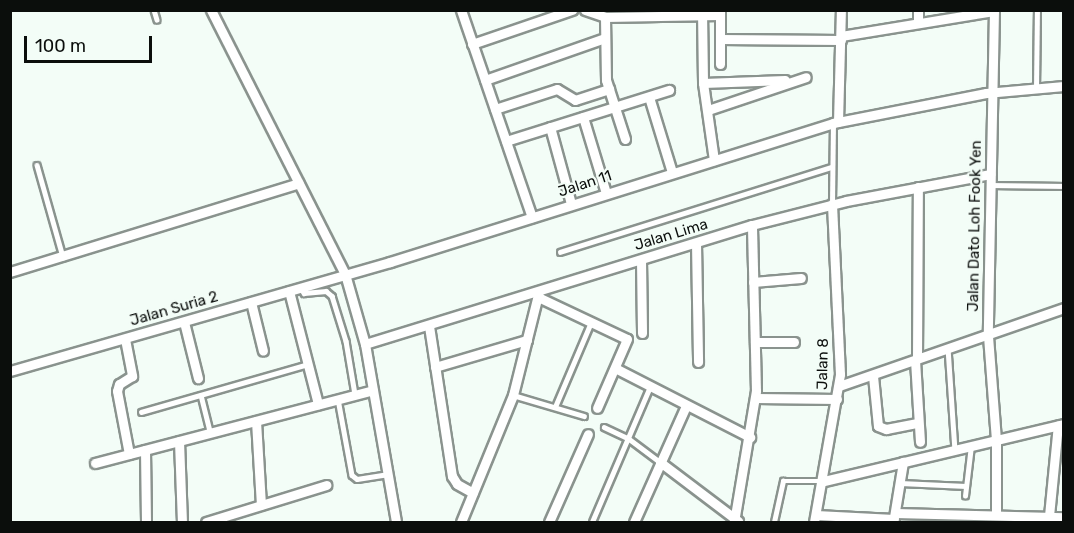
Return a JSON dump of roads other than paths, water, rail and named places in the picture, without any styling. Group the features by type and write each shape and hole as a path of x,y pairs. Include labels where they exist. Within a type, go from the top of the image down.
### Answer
{"street":[{"path":"212,10 345,274 365,344 396,522"},
{"path":"474,10 462,12 532,217"},
{"path":"472,44 572,10"},
{"path":"836,122 841,10"},
{"path":"918,10 918,22"},
{"path":"720,39 841,38 955,13 994,11"},
{"name":"Jalan Dato Loh Fook Yen","path":"994,11 988,336 996,441 996,515"},
{"path":"590,12 605,17 623,14 720,13 720,64"},
{"path":"702,13 703,83 714,160"},
{"path":"605,17 609,89 625,139"},
{"path":"485,80 605,38"},
{"path":"708,110 806,77"},
{"path":"703,83 794,80"},
{"name":"Jalan 11","path":"345,274 836,122 992,93 1064,86"},
{"path":"495,110 557,89 575,100 609,89"},
{"path":"506,141 669,90"},
{"path":"649,97 672,172"},
{"path":"583,117 606,193"},
{"path":"550,127 571,204"},
{"name":"Jalan Lima","path":"365,344 538,294 752,225 832,204 990,174"},
{"path":"10,272 299,183"},
{"path":"918,187 916,360 917,423 920,442"},
{"name":"Jalan 8","path":"815,519 824,481 839,386 832,204"},
{"path":"660,462 736,521 756,398 752,225"},
{"path":"696,243 698,362"},
{"path":"641,260 642,333"},
{"name":"Jalan Suria 2","path":"10,371 345,274"},
{"path":"753,282 801,278"},
{"path":"289,291 318,404"},
{"path":"461,522 513,395 538,294 627,339 597,408"},
{"path":"251,302 263,351"},
{"path":"839,386 1064,308"},
{"path":"183,321 198,378"},
{"path":"429,326 454,482 473,492"},
{"path":"125,339 132,376 117,387 120,423 129,454"},
{"path":"435,367 527,340"},
{"path":"755,342 794,342"},
{"path":"615,368 750,437"},
{"path":"873,376 878,426 886,429 917,423"},
{"path":"95,463 373,390"},
{"path":"756,398 837,399"},
{"path":"634,522 686,406"},
{"path":"256,421 261,505"},
{"path":"824,481 1061,425 1049,516"},
{"path":"549,522 588,434"},
{"path":"179,441 182,522"},
{"path":"145,450 146,522"},
{"path":"894,518 903,462"},
{"path":"206,522 326,484"},
{"path":"815,519 852,520 996,515 1034,519 1049,516 1064,517"}],"lane":[{"path":"154,10 157,20"},
{"path":"1036,89 1037,10"},
{"path":"832,204 832,167 836,122"},
{"path":"37,165 63,257"},
{"path":"560,252 832,167"},
{"path":"990,185 1064,186"},
{"path":"301,288 304,293 326,291 332,296 346,342 355,394"},
{"path":"555,407 591,322"},
{"path":"948,348 955,450"},
{"path":"141,412 308,364"},
{"path":"592,522 650,387"},
{"path":"201,395 210,432"},
{"path":"513,395 584,416"},
{"path":"338,399 352,475 357,479 387,474"},
{"path":"604,426 628,438 660,462"},
{"path":"965,496 971,446"},
{"path":"774,522 783,481 824,481"},
{"path":"900,483 966,486"}]}
